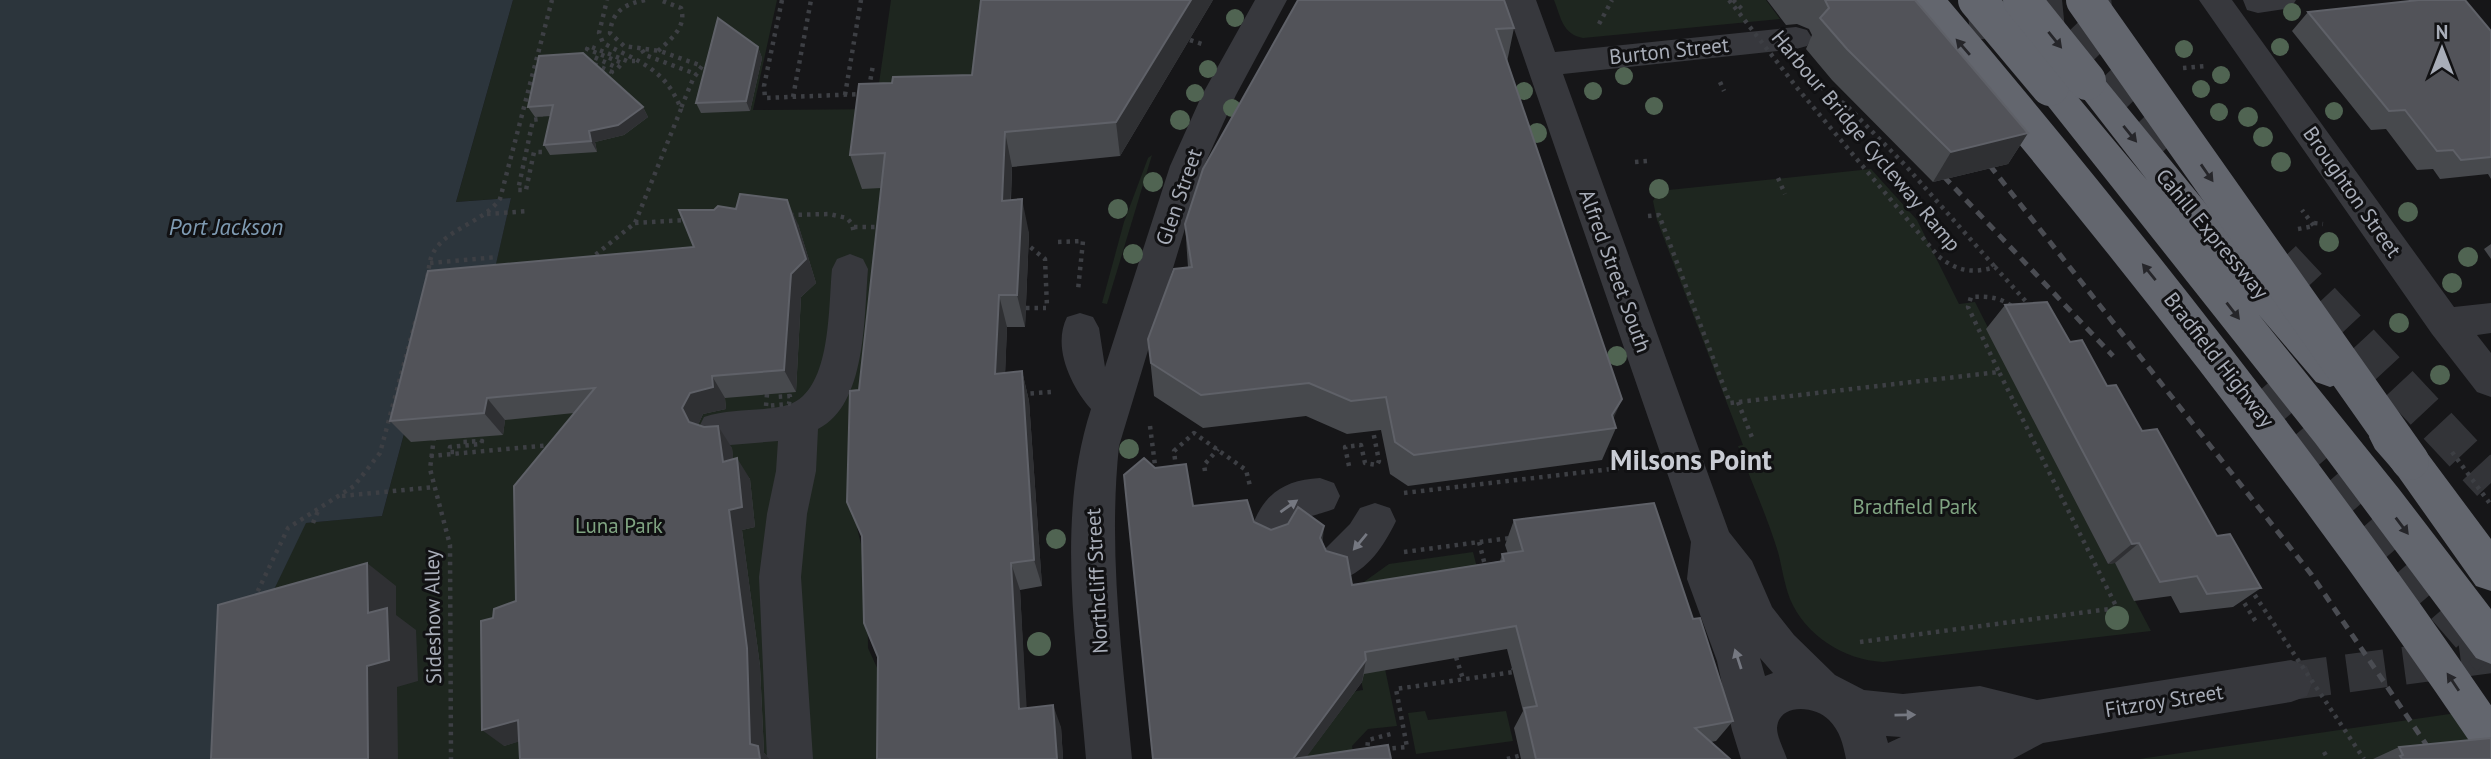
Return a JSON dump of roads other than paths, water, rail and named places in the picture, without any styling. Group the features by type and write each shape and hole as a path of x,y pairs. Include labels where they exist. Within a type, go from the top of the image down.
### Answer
{"highway":[{"name":"Bradfield Highway","path":"1923,0 2058,157 2226,368 2312,481 2421,633 2491,738"},
{"name":"Bradfield Highway","path":"1978,0 2194,262 2384,502 2491,644"},
{"name":"Cahill Expressway","path":"2022,0 2207,231 2410,461"},
{"name":"Cahill Expressway","path":"2085,0 2491,572"}],"street":[{"name":"Glen Street","path":"1111,404 1200,135 1271,0"},
{"name":"Alfred Street South","path":"1520,0 1712,542 1737,575 1757,621 1780,649 1830,695 1848,707 1863,727 1868,741 1869,759"},
{"name":"Broughton Street","path":"2215,0 2445,323 2491,381"},
{"name":"Burton Street","path":"1541,65 1783,39"},
{"path":"781,403 818,409 833,385 850,269"},
{"path":"1079,310 1083,358 1089,380 1111,404"},
{"path":"2445,323 2491,318"},
{"path":"718,429 777,424 781,403"},
{"path":"781,403 796,471 787,514 780,577 790,759"},
{"name":"Northcliff Street","path":"1109,759 1093,550 1093,489 1099,446 1111,404"},
{"path":"1271,533 1276,516 1285,507 1296,500 1320,496"},
{"path":"1342,561 1366,537 1388,523"},
{"name":"Alfred Street South","path":"1712,542 1709,579 1739,661 1760,742"},
{"name":"Fitzroy Street","path":"1903,759 1994,745 2036,722 2291,681"},
{"path":"1760,742 1763,703 1777,691 1799,686 1830,695"},
{"name":"Fitzroy Street","path":"1830,695 1859,710 1877,714 1903,716 1980,708 2036,722"}],"water":[{"name":"Port Jackson","path":"0,0 513,0 456,202 511,198 494,273 446,277 382,516 306,523 271,596 248,759 0,759"}],"tunnel":[{"path":"1912,27 2112,7"},
{"path":"2066,34 2177,150"},
{"path":"2282,259 2491,483"},
{"path":"2259,391 2491,659"},
{"path":"2291,681 2491,654"}],"railway":[{"path":"1980,153 2311,574 2436,759"},
{"path":"1933,165 2113,356"}],"district":[{"name":"Milsons Point","path":"1691,460"}],"park label":[{"name":"Bradfield Park","path":"1915,507"},
{"name":"Luna Park","path":"619,526"}]}
